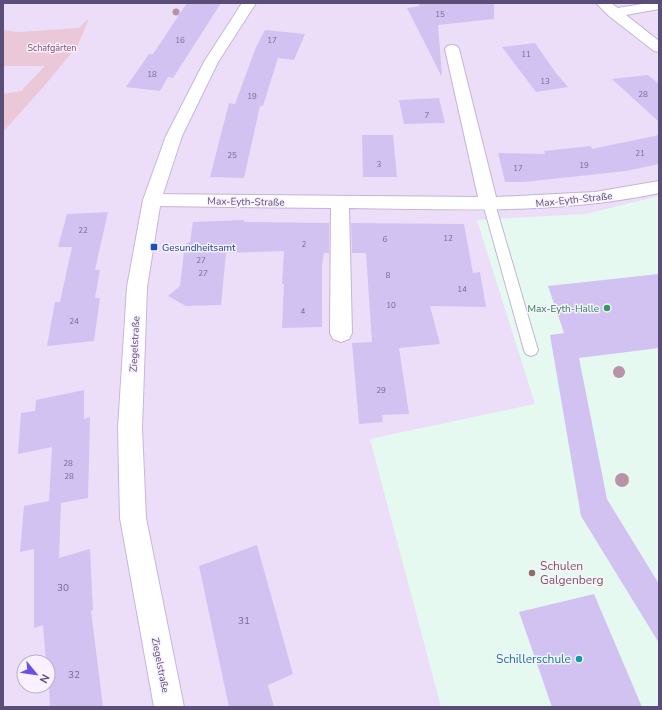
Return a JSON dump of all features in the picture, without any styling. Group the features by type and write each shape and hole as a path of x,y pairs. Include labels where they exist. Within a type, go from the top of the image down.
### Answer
{"street":[{"name":"Ziegelstraße","path":"169,707 133,518 130,428 137,286 152,200 174,136 211,62 249,3"},
{"path":"602,3 659,48"},
{"path":"614,13 659,5"},
{"path":"452,49 489,204"},
{"name":"Max-Eyth-Straße","path":"152,200 489,204 552,203 638,192 659,187"},
{"path":"340,202 340,333"}],"lane":[{"path":"489,204 530,350"}],"shaded area":[{"path":"3,3 659,3 659,707 3,707"},
{"name":"Schulen Galgenberg","path":"659,196 659,707 441,707 370,439 535,404 477,220 586,214"}],"green space":[{"name":"Schafgärten","path":"89,18 78,45 3,132 3,94 21,91 45,66 3,66 3,30 18,32 79,28"}],"building":[{"path":"187,3 221,3 173,78 168,77 160,91 126,87 149,54 153,54"},
{"path":"418,3 494,3 494,19 438,25 441,75 407,8 420,6"},
{"path":"265,30 305,34 294,60 278,58 263,106 260,106 244,178 210,177 229,103 235,104 256,47"},
{"path":"535,43 556,73 568,87 536,92 502,47"},
{"path":"648,75 659,84 659,122 612,79"},
{"path":"439,98 445,123 404,124 399,100"},
{"path":"362,135 393,135 397,177 363,177"},
{"path":"659,135 659,164 626,171 524,182 505,182 498,153 545,154 544,151 591,146 592,149"},
{"path":"108,212 95,270 100,270 95,298 100,298 94,341 47,346 55,302 60,302 72,247 58,247 67,214"},
{"path":"244,220 244,222 329,223 329,253 324,253 322,265 322,327 282,328 284,251 226,253 221,305 186,306 168,296 180,286 185,244 190,242 193,222"},
{"path":"351,223 464,224 473,273 480,272 486,307 430,306 440,344 399,348 409,414 382,415 383,422 359,424 352,343 372,342 366,253 352,253"},
{"path":"659,274 659,348 579,358 607,499 659,584 659,643 581,516 550,335 564,333 548,286"},
{"path":"84,390 84,419 90,417 88,498 61,503 59,558 90,549 93,610 91,611 103,707 50,707 49,694 56,694 56,654 45,654 43,625 34,628 34,549 20,552 24,506 49,501 52,447 18,454 21,413 35,411 36,400"},
{"path":"257,545 293,674 268,685 274,707 229,707 199,566"},
{"name":"Schillerschule","path":"594,594 642,707 552,707 519,612"}],"place":[{"name":"Gesundheitsamt","path":"154,247"},
{"name":"Max-Eyth-Halle","path":"607,308"},
{"name":"Schulen Galgenberg","path":"532,573"},
{"name":"Schillerschule","path":"579,659"}]}
